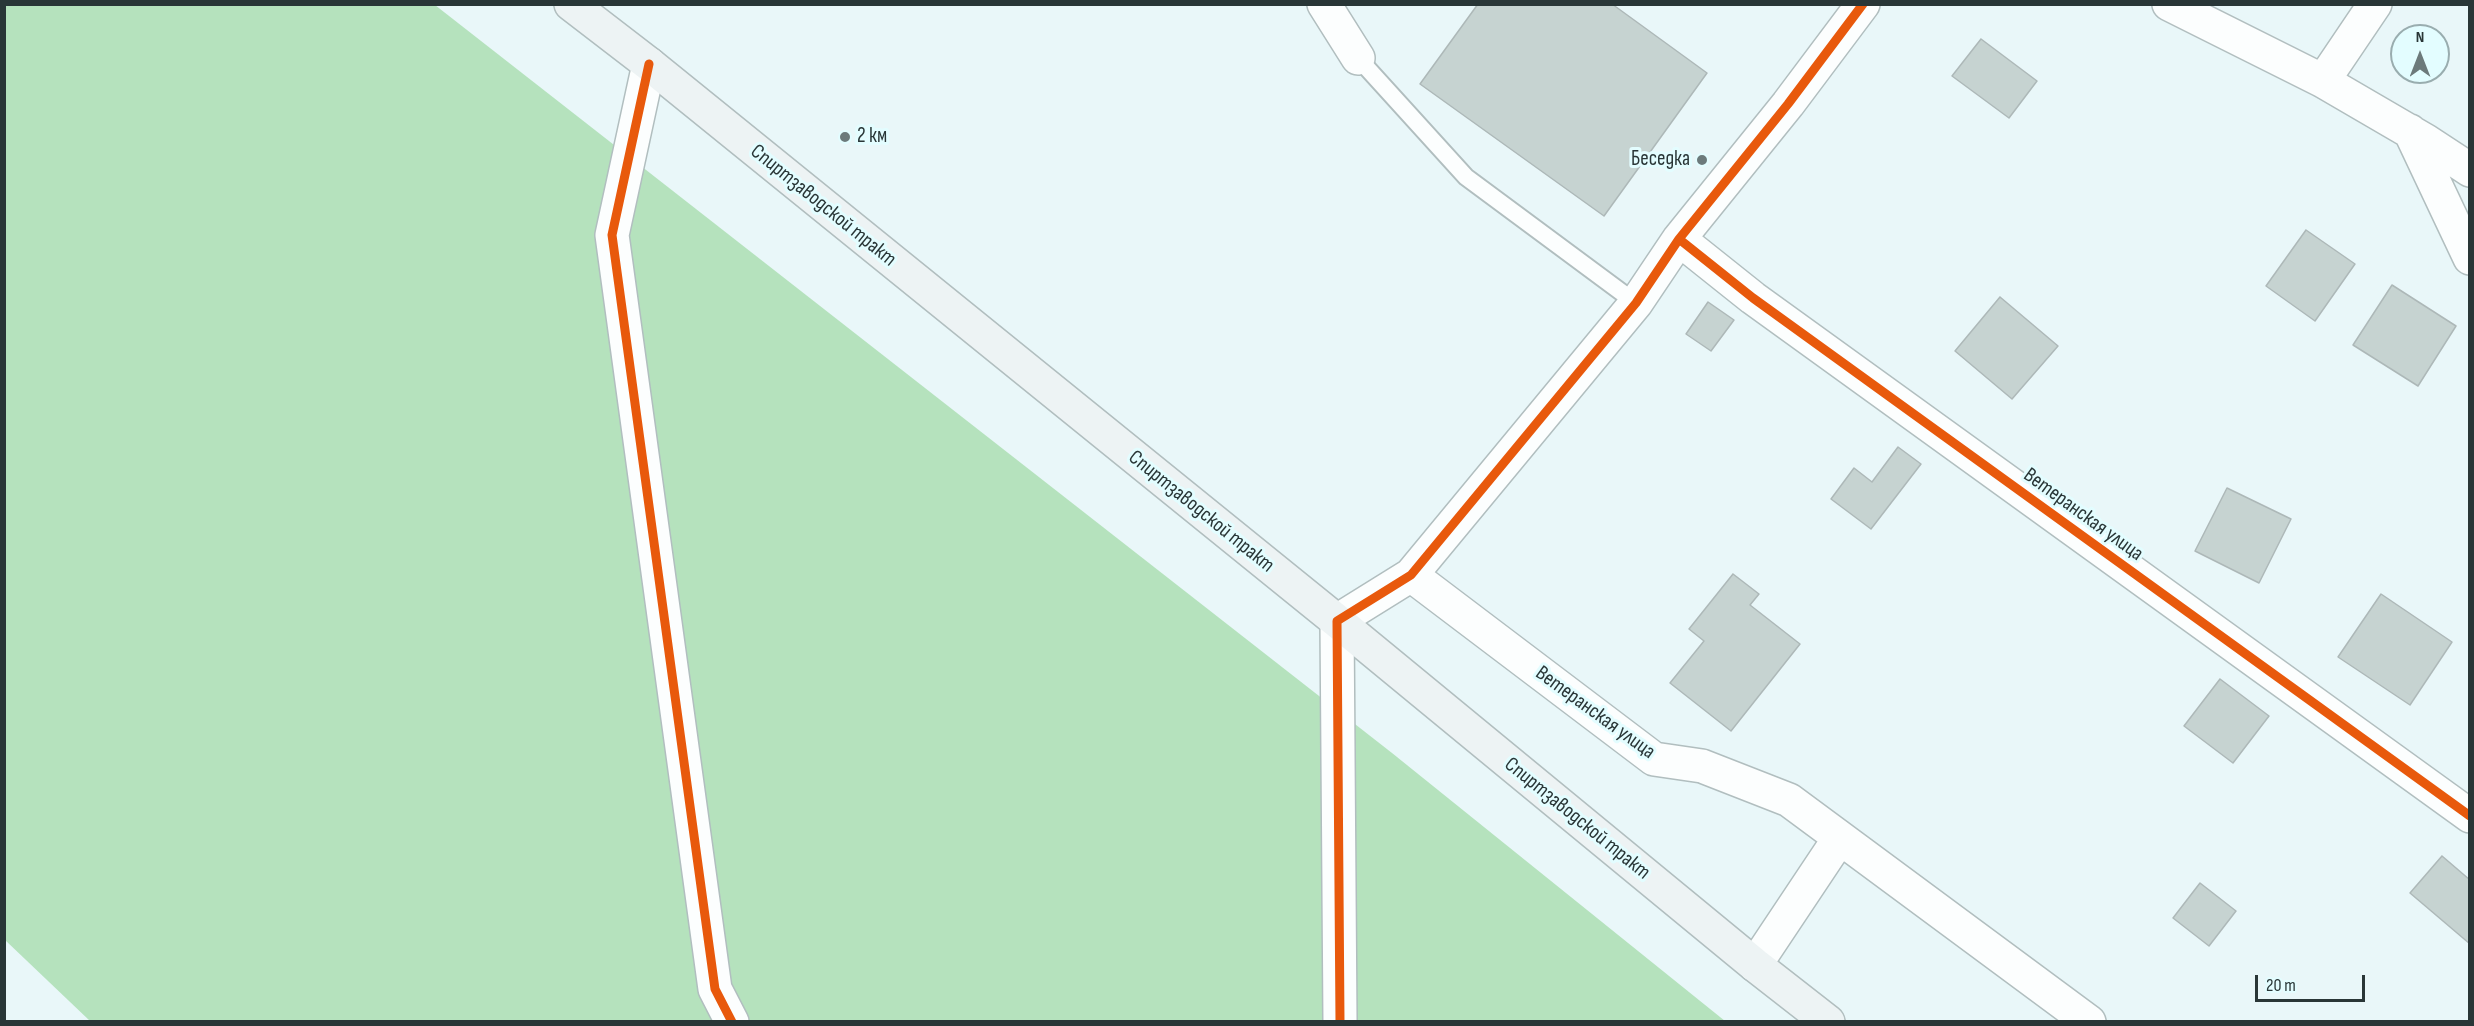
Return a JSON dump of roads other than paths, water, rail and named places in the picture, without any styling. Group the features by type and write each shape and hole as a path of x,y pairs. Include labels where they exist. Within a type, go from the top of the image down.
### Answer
{"main road":[{"name":"Спиртзаводской тракт","path":"572,4 1337,621 1755,965 1828,1022"}],"street":[{"path":"1324,4 1358,58"},
{"path":"1340,1022 1337,621 1411,575 1636,303 1679,239 1788,104 1863,4"},
{"path":"2169,4 2323,81 2410,131 2469,170"},
{"path":"2323,81 2375,4"},
{"path":"649,64 612,235 715,989 732,1022"},
{"path":"2410,131 2469,258"},
{"name":"Ветеранская улица","path":"1679,239 1753,298 2469,816"},
{"name":"Ветеранская улица","path":"1411,575 1654,759 1702,766 1789,800 2089,1022"},
{"path":"1755,965 1839,838"}],"lane":[{"path":"1358,58 1466,177 1636,303"}],"place":[{"name":"2 км","path":"845,137"},
{"name":"Беседка","path":"1702,160"}]}
